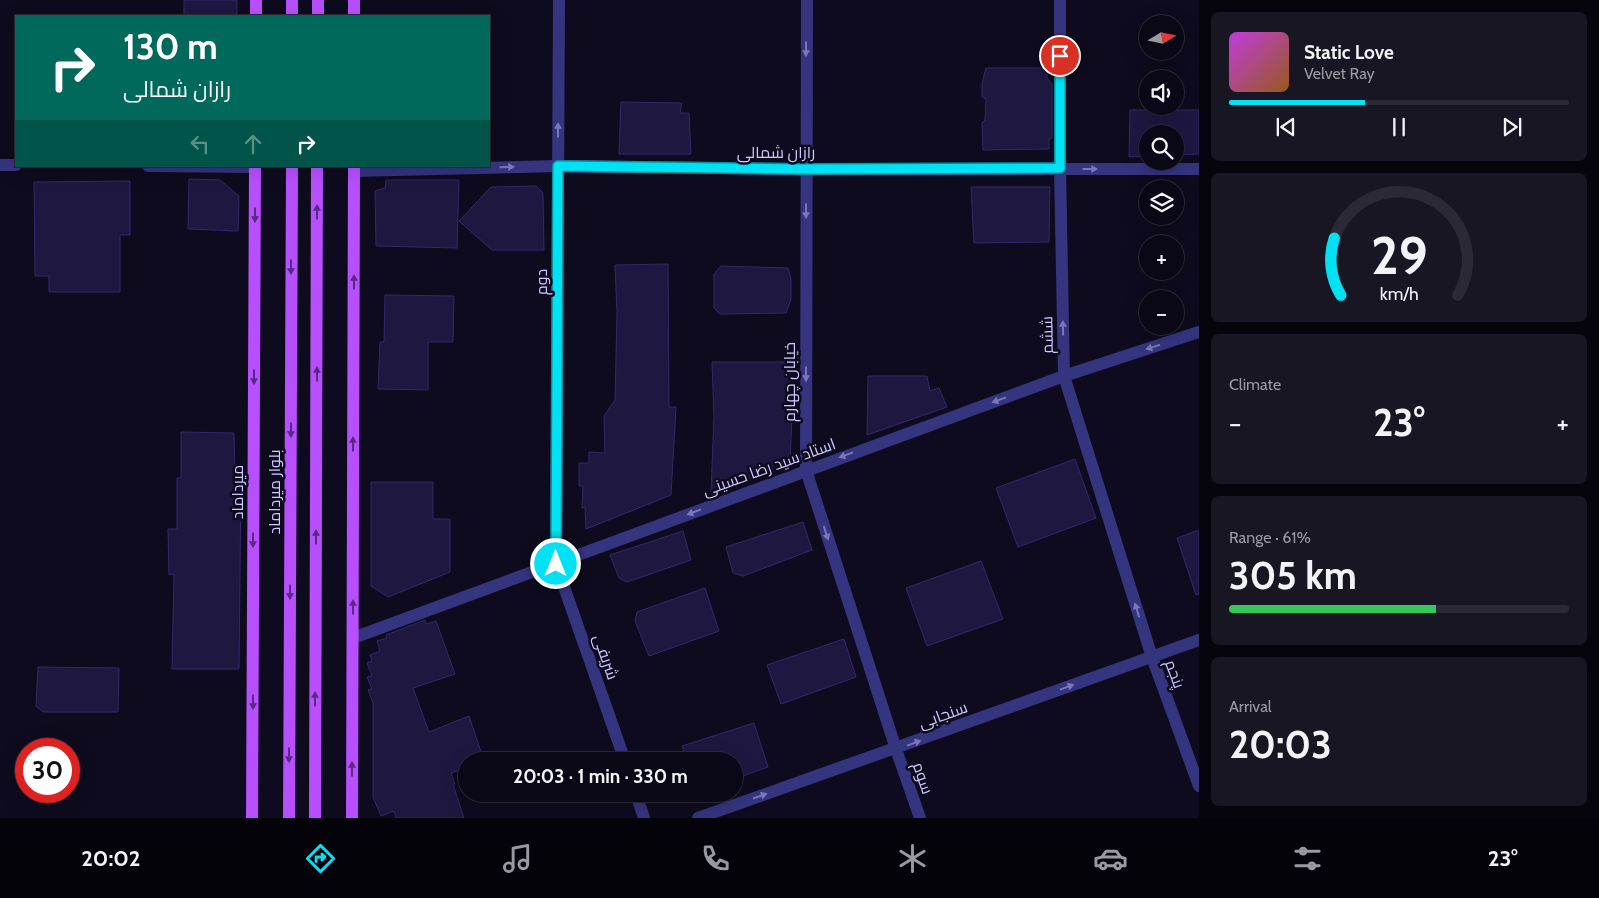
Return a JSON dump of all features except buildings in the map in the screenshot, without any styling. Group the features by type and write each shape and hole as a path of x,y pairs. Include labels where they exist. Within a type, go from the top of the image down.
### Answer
{"main road":[{"path":"256,0 256,15"},
{"path":"292,0 292,15"},
{"path":"318,0 318,15"},
{"path":"354,0 354,15"},
{"name":"میرداماد","path":"252,818 255,167"},
{"name":"بلوار میرداماد","path":"289,818 292,167"},
{"path":"315,818 317,167"},
{"path":"352,818 354,168"}],"street":[{"name":"دوم","path":"556,564 559,0"},
{"name":"خیابان چهارم","path":"807,0 806,470 896,749"},
{"name":"ششم","path":"1060,0 1060,168 1064,376 1152,657"},
{"path":"0,165 15,165"},
{"name":"رازان شمالی","path":"354,168 456,167"},
{"name":"رازان شمالی","path":"490,167 806,169 1199,168"},
{"name":"استاد سید رضا حسینی","path":"353,638 1064,376 1199,332"},
{"name":"شریفی","path":"556,564 622,752"},
{"name":"سنجابی","path":"698,818 1199,640"},
{"name":"پنجم","path":"1152,657 1199,786"},
{"name":"سوم","path":"896,749 920,818"},
{"path":"639,802 644,818"}],"route":[{"path":"556,564 558,166 806,169 1060,168 1060,56"}]}
